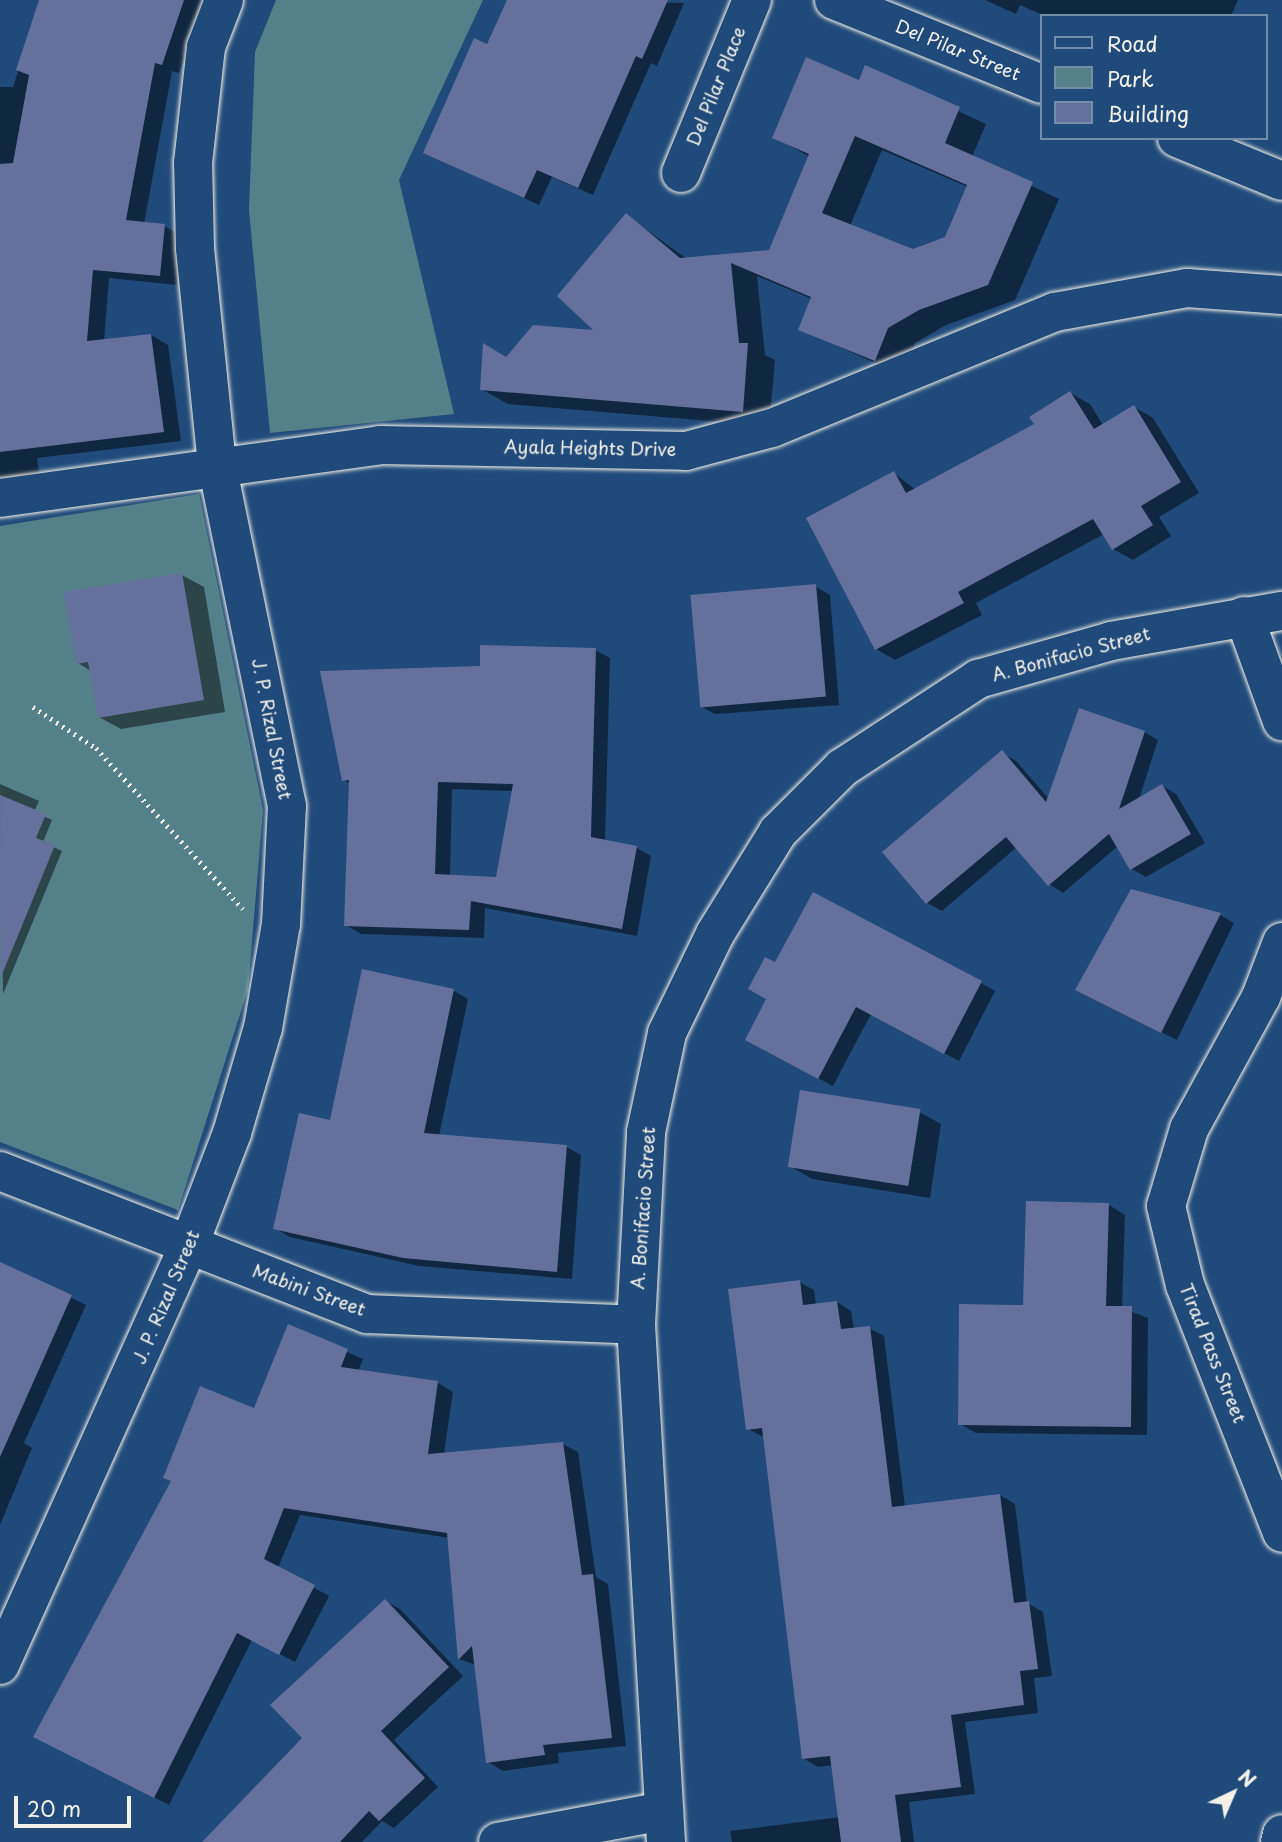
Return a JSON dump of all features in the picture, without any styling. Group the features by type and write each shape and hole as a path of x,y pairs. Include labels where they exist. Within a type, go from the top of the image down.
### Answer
{"street":[{"name":"J. P. Rizal Street","path":"0,1665 189,1245 233,1133 263,1028 276,939 287,806 217,465 194,248 193,163 206,47 225,0"},
{"name":"Del Pilar Place","path":"681,173 752,0"},
{"name":"Del Pilar Street","path":"834,0 1040,83"},
{"path":"1182,140 1282,181"},
{"name":"Ayala Heights Drive","path":"0,498 217,465 380,445 686,451 772,428 1055,312 1187,288 1282,295"},
{"name":"A. Bonifacio Street","path":"665,1826 636,1325 646,1132 667,1033 715,934 778,832 842,768 978,679 1111,640 1282,611"},
{"path":"1244,616 1282,721"},
{"name":"Tirad Pass Street","path":"1282,942 1261,997 1189,1129 1166,1206 1185,1285 1282,1533"},
{"name":"Mabini Street","path":"0,1171 367,1314 636,1325"},
{"path":"498,1842 665,1826"},
{"path":"1280,1842 1282,1834"}],"path":[{"path":"33,707 96,748 212,880 276,939"}],"green space":[{"path":"276,0 483,0 399,180 454,414 270,433 249,210 255,52"},
{"path":"199,494 263,810 248,989 178,1210 0,1142 0,526"}],"building":[{"path":"39,0 184,0 162,65 155,63 126,220 165,224 160,276 93,270 87,341 151,334 164,432 0,452 0,164 13,163 29,75 16,70"},
{"path":"507,0 668,0 642,59 636,56 578,188 537,170 524,198 423,153 474,38 487,44"},
{"path":"806,57 859,80 865,65 960,107 945,143 1033,182 988,285 919,310 888,328 875,361 798,330 811,297 731,263 739,343 748,343 743,412 480,390 483,343 506,357 533,325 593,330 557,296 626,213 680,258 769,250 809,154 772,138","holes":["855,136 967,185 945,237 913,249 822,213"]},
{"path":"1070,391 1094,429 1134,405 1181,482 1141,506 1153,525 1112,550 1093,519 958,592 964,603 875,650 806,518 894,471 906,493 1034,424 1029,417"},
{"path":"182,573 204,700 98,718 88,662 76,664 64,592"},
{"path":"816,584 826,697 700,708 690,595"},
{"path":"480,645 596,648 591,837 637,846 622,929 471,901 469,930 344,926 349,780 342,781 320,671 480,666","holes":["438,782 513,784 496,877 435,874"]},
{"path":"1079,708 1145,731 1119,809 1162,784 1191,834 1130,870 1109,834 1048,886 1006,837 926,904 882,852 1002,750 1046,802"},
{"path":"0,795 46,814 36,838 55,845 1,977"},
{"path":"1131,889 1221,913 1161,1033 1075,990"},
{"path":"813,892 982,981 944,1054 856,1007 818,1079 745,1040 766,999 748,989 765,957 775,962"},
{"path":"362,969 454,989 424,1133 567,1145 557,1272 403,1258 273,1229 299,1113 330,1120"},
{"path":"800,1090 920,1109 908,1186 788,1167"},
{"path":"1026,1201 1109,1203 1106,1306 1132,1306 1131,1427 958,1425 959,1304 1023,1305"},
{"path":"0,1262 72,1295 0,1457"},
{"path":"800,1280 803,1305 837,1301 841,1329 870,1326 892,1507 1000,1494 1014,1603 1029,1601 1038,1669 1020,1671 1024,1705 951,1715 961,1787 895,1795 901,1842 841,1842 830,1756 802,1759 762,1428 746,1430 728,1289"},
{"path":"288,1324 348,1349 341,1367 438,1381 428,1454 563,1442 582,1575 593,1574 612,1738 543,1745 545,1755 486,1763 472,1646 458,1660 447,1533 284,1508 264,1559 315,1585 279,1655 237,1633 154,1798 33,1737 171,1481 163,1478 200,1386 254,1408"},
{"path":"385,1599 449,1667 381,1731 425,1778 379,1821 369,1811 340,1842 202,1842 302,1738 270,1705"}]}
